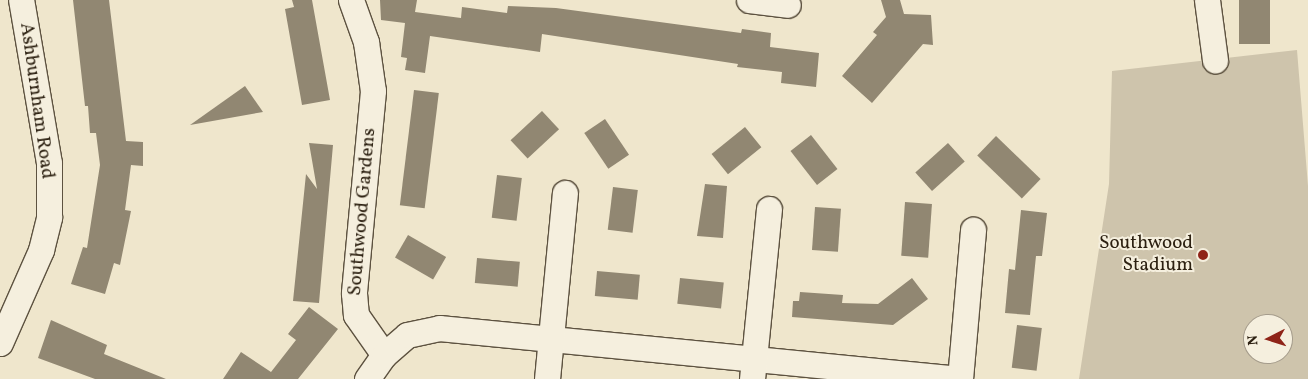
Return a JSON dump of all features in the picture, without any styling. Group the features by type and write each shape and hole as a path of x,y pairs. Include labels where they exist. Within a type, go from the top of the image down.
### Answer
{"street":[{"name":"Ashburnham Road","path":"0,342 41,250 49,217 49,163 21,0"},
{"name":"Southwood Gardens","path":"351,0 366,42 373,91 354,293 356,315 384,355"},
{"path":"749,0 788,5"},
{"path":"1208,0 1215,60"},
{"path":"547,379 565,193"},
{"path":"753,369 769,209"},
{"path":"367,379 384,355 408,335 439,328 551,338 753,369 960,379 974,230"}],"shaded area":[{"name":"Southwood Stadium","path":"1297,50 1308,186 1308,379 1079,379 1109,184 1112,71"}],"building":[{"path":"73,0 109,0 126,141 143,142 143,166 131,165 125,210 131,211 120,265 114,263 105,294 71,284 83,247 87,248 100,165 96,133 90,133 88,106 85,106"},
{"path":"292,0 312,0 330,100 302,105 285,9 294,7"},
{"path":"380,0 417,0 415,12 461,18 462,7 507,13 508,6 556,8 741,33 742,29 771,33 770,47 819,53 816,87 781,83 782,72 737,67 738,64 542,34 540,52 430,36 425,73 405,70 407,58 401,57 405,23 381,20"},
{"path":"881,0 900,0 904,14 931,15 933,45 923,44 872,103 842,76 877,35 873,32 886,17"},
{"path":"1239,0 1270,0 1270,44 1239,44"},
{"path":"245,86 263,112 190,125"},
{"path":"414,90 439,93 425,208 400,205"},
{"path":"542,111 559,129 528,159 511,140"},
{"path":"605,119 629,155 608,169 584,133"},
{"path":"745,127 761,147 728,174 712,154"},
{"path":"811,135 837,169 817,185 791,151"},
{"path":"996,136 1041,179 1022,198 977,155"},
{"path":"309,143 333,145 319,303 293,301 306,174 317,189"},
{"path":"948,143 965,162 932,191 915,172"},
{"path":"497,175 522,178 517,221 492,218"},
{"path":"705,184 727,186 723,238 697,236"},
{"path":"613,187 638,190 633,233 608,230"},
{"path":"905,202 932,204 928,258 901,256"},
{"path":"815,207 841,209 838,252 812,250"},
{"path":"1021,210 1047,213 1042,256 1036,256 1030,315 1005,313 1009,269 1015,270"},
{"path":"408,235 446,257 433,280 395,258"},
{"path":"477,258 520,262 518,287 475,283"},
{"path":"597,271 640,275 638,300 595,296"},
{"path":"680,278 724,283 721,308 677,304"},
{"path":"912,278 928,299 893,325 792,317 793,301 799,301 800,292 843,295 842,303 878,304"},
{"path":"309,307 338,329 298,379 223,379 241,352 271,372 296,340 288,334"},
{"path":"51,320 107,345 104,354 166,379 95,379 38,358"},
{"path":"1017,325 1042,328 1037,371 1012,368"}],"place":[{"name":"Southwood Stadium","path":"1203,255"}]}
